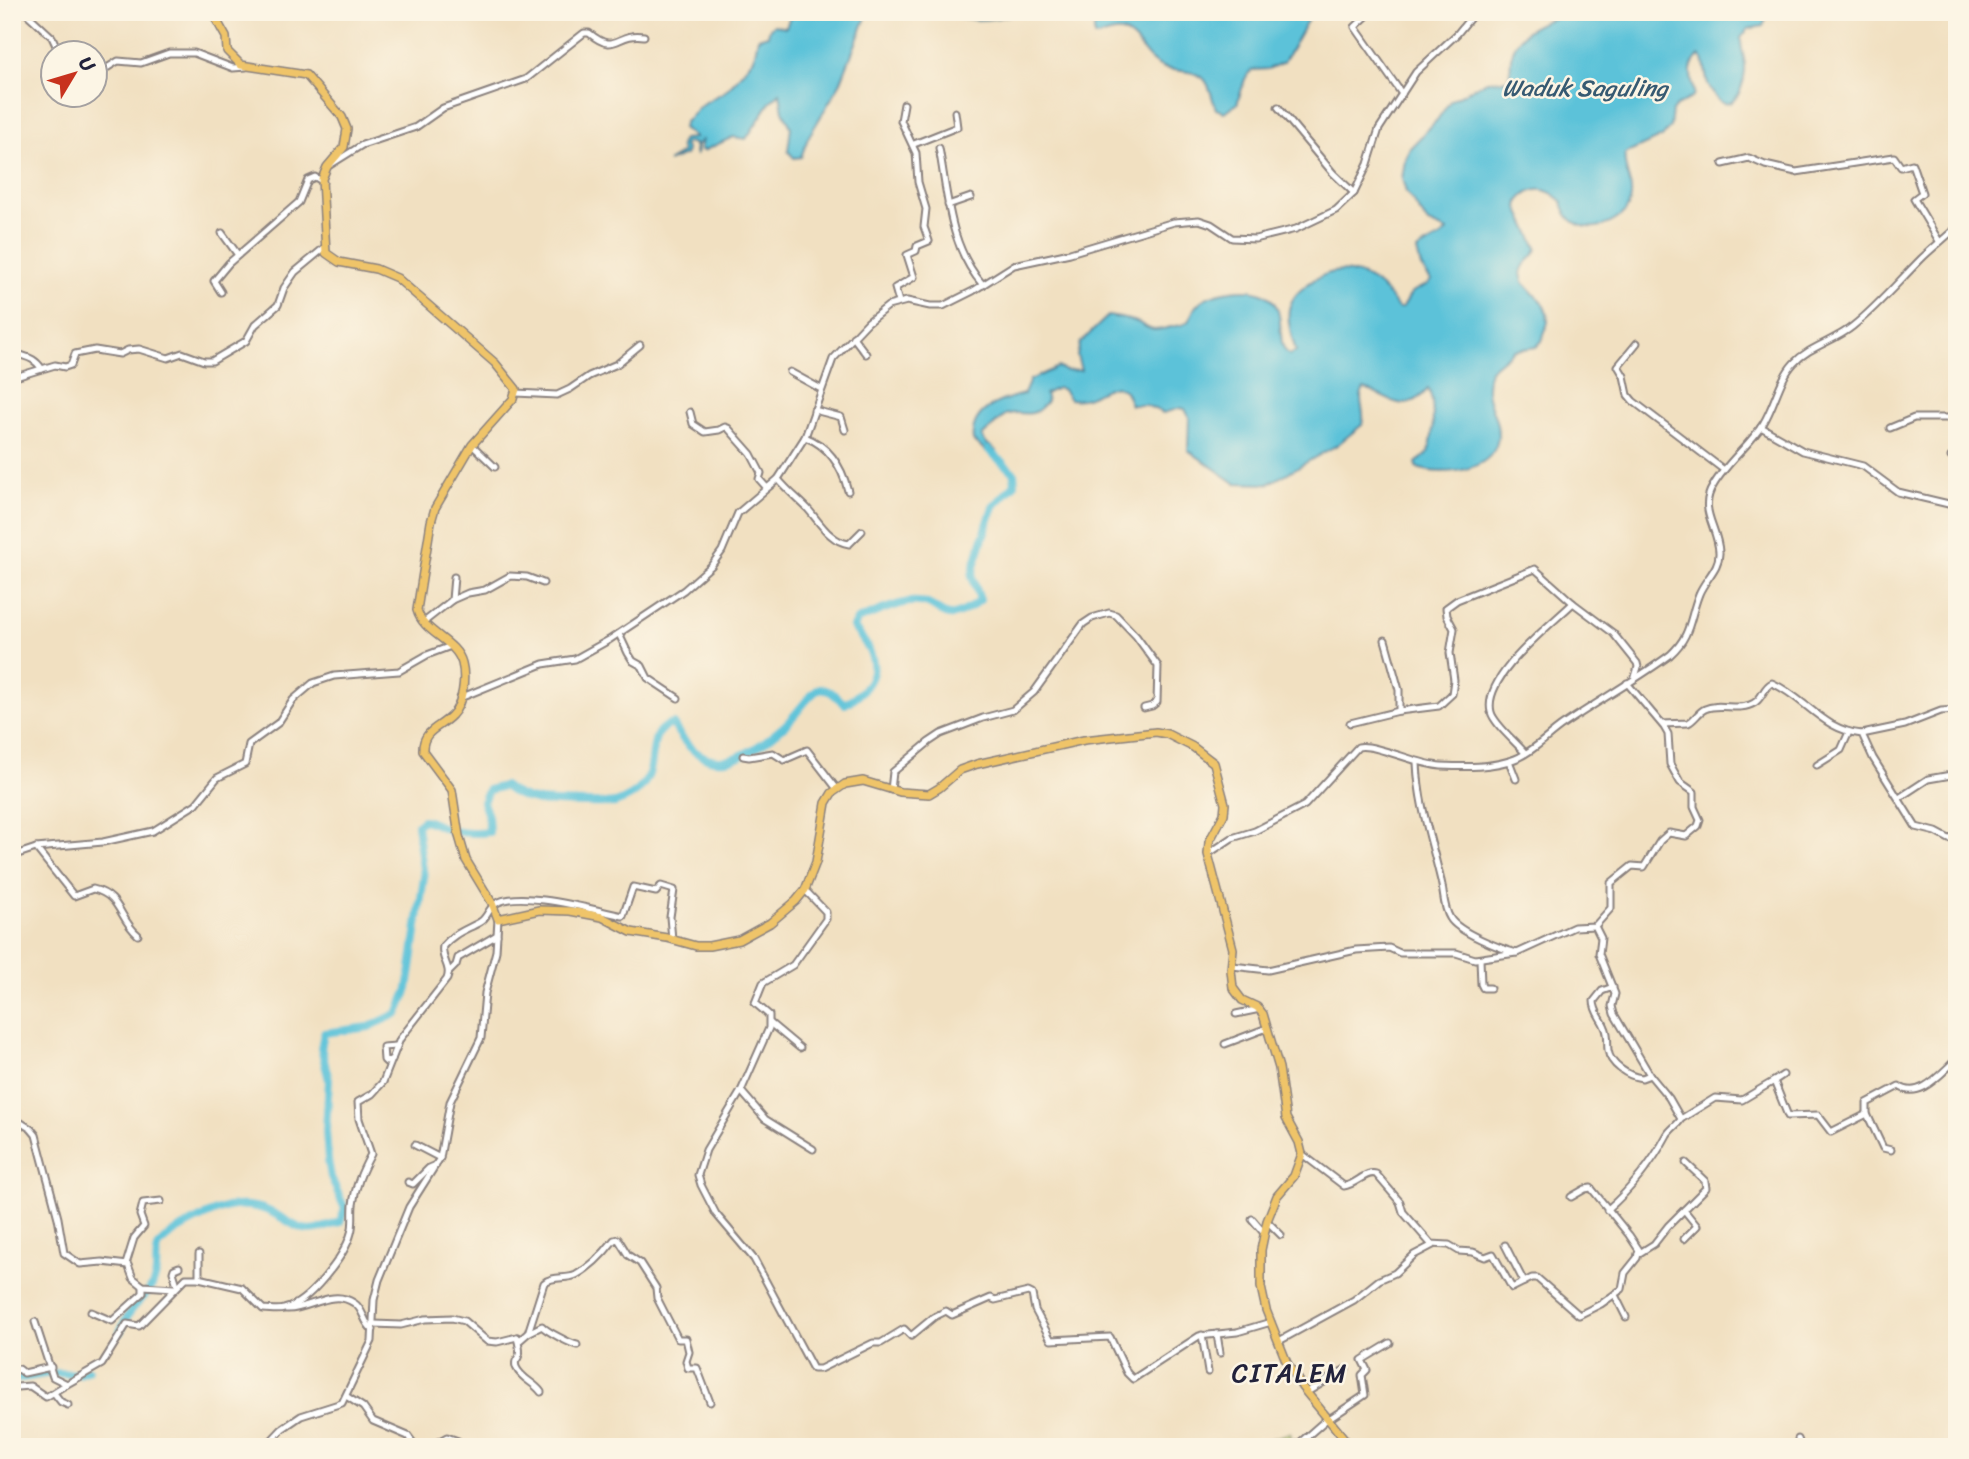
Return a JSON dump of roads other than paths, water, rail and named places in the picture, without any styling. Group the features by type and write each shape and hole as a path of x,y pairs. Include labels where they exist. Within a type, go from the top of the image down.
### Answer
{"main road":[{"path":"212,12 226,37 227,51 233,59 246,67 306,75 338,112 347,130 340,153 327,167 323,182 324,248 331,258 338,262 376,269 397,278 495,363 514,386 516,393 472,445 442,495 430,522 417,605 419,616 451,646 463,665 463,686 455,712 426,735 422,747 425,756 452,790 458,832 470,869 494,905 498,919 539,910 570,911 610,920 631,933 672,933 703,947 739,940 770,923 805,890 816,862 826,803 837,789 857,781 891,790 929,794 960,770 977,764 1084,740 1159,732 1193,747 1214,763 1225,804 1224,814 1209,842 1208,854 1233,949 1235,992 1242,1000 1260,1009 1268,1028 1282,1080 1286,1118 1299,1142 1302,1154 1294,1176 1277,1196 1267,1222 1260,1263 1261,1287 1287,1363 1351,1447"}],"street":[{"path":"24,12 52,38"},
{"path":"1371,12 1355,27 1402,94"},
{"path":"460,698 543,664 575,659 666,604 701,576 722,551 738,513 778,479 805,437 833,359 884,308 900,302 914,301 940,307 1014,265 1070,253 1182,220 1199,220 1211,224 1232,238 1264,238 1296,229 1336,210 1354,193 1368,164 1379,129 1419,68 1457,34 1475,12"},
{"path":"327,167 362,145 416,127 443,108 526,79 584,33 589,33 598,42 605,44 614,43 630,35 644,36"},
{"path":"108,67 118,61 141,62 177,53 194,53 233,68 246,67"},
{"path":"900,302 895,288 914,277 907,256 916,251 917,246 929,241 924,227 926,207 918,182 914,144 902,125 904,104"},
{"path":"1278,107 1333,173 1354,193"},
{"path":"914,144 957,127 955,112"},
{"path":"939,148 948,205 959,248 968,267 983,285"},
{"path":"1723,164 1749,158 1765,165 1796,172 1894,156 1900,167 1912,164 1922,193 1914,198 1939,242"},
{"path":"221,292 214,281 238,255 260,239 299,202 306,182 315,177 323,182"},
{"path":"948,205 971,197"},
{"path":"1208,854 1232,838 1255,831 1305,805 1361,746 1418,763 1443,766 1480,766 1509,761 1525,753 1560,726 1670,655 1688,632 1699,592 1716,567 1716,536 1706,505 1713,485 1761,427 1794,363 1814,348 1843,333 1872,310 1957,227"},
{"path":"222,233 238,255"},
{"path":"12,378 55,365 71,365 75,354 91,350 120,354 139,349 161,357 172,358 182,353 204,361 215,360 246,341 255,324 278,305 284,288 295,272 324,248"},
{"path":"853,337 866,354"},
{"path":"1637,343 1618,366 1624,376 1630,398 1724,470"},
{"path":"516,393 557,396 589,376 617,364 640,345"},
{"path":"12,350 31,357 42,369"},
{"path":"790,372 821,389"},
{"path":"814,410 841,417 845,430"},
{"path":"690,412 694,424 705,432 727,427 751,454 761,473 759,479 767,488"},
{"path":"1890,428 1914,418 1957,418"},
{"path":"1761,427 1803,451 1863,466 1898,492 1957,506"},
{"path":"805,437 825,448 841,467 848,491"},
{"path":"472,445 495,467"},
{"path":"778,479 808,509 822,528 845,545 862,531"},
{"path":"1350,723 1399,711 1439,706 1452,694 1454,680 1450,653 1454,629 1445,609 1451,603 1533,569 1606,628 1624,647 1638,667 1635,677"},
{"path":"424,622 453,600 468,593 485,590 510,576 527,577 543,583"},
{"path":"453,600 454,577"},
{"path":"1525,753 1494,718 1490,710 1491,694 1506,669 1573,603"},
{"path":"891,790 893,772 929,741 970,723 1010,712 1024,702 1083,624 1092,618 1109,613 1116,615 1158,666 1157,702 1144,708"},
{"path":"619,634 633,662 642,666 648,678 678,698"},
{"path":"1385,640 1399,691 1399,711"},
{"path":"12,856 36,848 103,842 159,829 198,802 217,778 245,764 249,744 278,723 293,700 307,687 334,676 399,671 427,655 451,646"},
{"path":"1232,966 1268,970 1356,950 1389,948 1400,953 1456,953 1469,959 1480,959 1517,953 1574,927 1595,926 1611,908 1610,883 1633,866 1644,867 1660,841 1669,833 1686,836 1698,826 1700,820 1694,807 1695,793 1680,782 1670,764 1668,734 1627,683"},
{"path":"1662,724 1688,723 1702,710 1710,708 1752,705 1767,685 1772,683 1826,722 1849,732 1862,734 1957,710"},
{"path":"1817,765 1841,750 1849,732"},
{"path":"1862,734 1873,758 1918,828 1933,831 1948,839 1957,838"},
{"path":"743,756 773,753 783,760 807,750 837,789"},
{"path":"1509,761 1516,779"},
{"path":"1418,763 1420,803 1450,919 1496,946 1517,953"},
{"path":"1899,798 1928,779 1957,774"},
{"path":"36,848 74,896 93,889 112,897 129,926 138,935"},
{"path":"449,972 442,956 443,946 461,930 483,920 494,905 510,900 531,899 587,906 623,916 633,887 656,892 661,886 674,891 670,917 672,933"},
{"path":"805,890 826,912 827,917 793,965 763,983 761,994 755,1003 769,1015 770,1023 741,1091 698,1168 701,1185 716,1214 754,1259 814,1370 864,1347 881,1343 904,1329 911,1336 946,1311 951,1315 991,1298 995,1300 1028,1292 1032,1294 1035,1310 1051,1340 1110,1337 1132,1379 1202,1335 1271,1322"},
{"path":"265,1447 290,1423 309,1412 339,1405 368,1349 374,1327 374,1300 379,1280 409,1207 440,1158 450,1102 481,1038 485,993 496,951 498,919"},
{"path":"1595,926 1601,938 1601,959 1615,996 1612,1006 1614,1014 1650,1075 1669,1098 1681,1119"},
{"path":"287,1308 328,1275 351,1233 359,1175 371,1154 359,1119 357,1103 373,1094 382,1084 396,1046 447,979 458,958 497,934"},
{"path":"1480,959 1481,985 1490,988"},
{"path":"1613,987 1602,991 1594,1001 1595,1010 1605,1026 1608,1052 1622,1070 1642,1079 1650,1075"},
{"path":"1599,1016 1612,1006"},
{"path":"1236,1014 1260,1009"},
{"path":"770,1023 800,1048"},
{"path":"1225,1044 1268,1028"},
{"path":"392,1059 386,1062 384,1060 383,1047 396,1046"},
{"path":"1891,1150 1883,1148 1867,1114 1868,1102 1899,1086 1906,1090 1921,1090 1957,1059"},
{"path":"1607,1210 1632,1187 1660,1150 1668,1133 1681,1119 1715,1098 1742,1100 1783,1075"},
{"path":"1774,1081 1788,1116 1818,1115 1831,1132 1867,1114"},
{"path":"741,1091 765,1119 813,1149"},
{"path":"12,1117 32,1129 36,1135 58,1218 64,1253 80,1264 126,1264 130,1267 134,1279 143,1286 176,1287"},
{"path":"415,1145 440,1158"},
{"path":"1302,1154 1344,1186 1349,1186 1369,1173 1376,1174 1400,1202 1402,1211 1433,1245"},
{"path":"1279,1340 1354,1300 1379,1280 1395,1273 1414,1255 1433,1245 1449,1245 1459,1251 1485,1258 1493,1254 1510,1286 1515,1288 1536,1278 1579,1315 1623,1288 1625,1273 1639,1254 1654,1244 1706,1186 1705,1181 1686,1163"},
{"path":"408,1182 413,1184 436,1165"},
{"path":"12,1180 12,1193"},
{"path":"1571,1198 1589,1188 1636,1243 1639,1254"},
{"path":"126,1264 134,1238 144,1226 140,1215 142,1204 161,1201"},
{"path":"1684,1210 1697,1226 1684,1239"},
{"path":"1252,1219 1264,1233"},
{"path":"1267,1222 1281,1235"},
{"path":"528,1333 544,1283 549,1279 577,1275 614,1240 618,1240 628,1255 640,1263 656,1288 658,1300 678,1339 685,1339 690,1352 685,1361 688,1368 697,1368 710,1402"},
{"path":"1505,1245 1524,1282"},
{"path":"199,1254 199,1278"},
{"path":"176,1287 173,1272 179,1267"},
{"path":"17,1387 30,1386 45,1396 102,1364 127,1324 139,1326 186,1278 199,1278 242,1288 262,1309 294,1309 327,1298 348,1300 359,1307 363,1319 374,1327 401,1325 425,1319 452,1318 464,1321 487,1341 497,1342 517,1337 520,1340 542,1326 548,1332 577,1345"},
{"path":"91,1312 113,1320 142,1293 143,1286"},
{"path":"1615,1295 1626,1317"},
{"path":"35,1322 53,1377 67,1384"},
{"path":"1217,1334 1220,1353"},
{"path":"1202,1335 1208,1372"},
{"path":"517,1337 520,1353 516,1367 525,1379 535,1384 541,1392"},
{"path":"1295,1447 1328,1418 1365,1395 1362,1376 1367,1370 1362,1360 1390,1343"},
{"path":"12,1371 19,1369 24,1373 51,1368"},
{"path":"1307,1392 1346,1369"},
{"path":"54,1392 61,1402 68,1405"},
{"path":"346,1396 363,1407 373,1421 408,1436 416,1447"},
{"path":"429,1447 447,1437 458,1441"},
{"path":"1798,1439 1801,1447"}],"water":[{"path":"792,12 868,12 840,84 808,138 801,157 794,158 788,151 791,127 783,111 780,93 771,101 746,139 733,137 703,151 700,149 702,139 697,145 696,156 694,144 687,142 684,145 687,151 685,155 668,162 682,152 680,145 683,139 695,138 683,128 684,123 702,104 724,92 734,82 754,58 758,38 768,35 774,25 786,27"},
{"path":"946,12 1022,12 994,19 974,20"},
{"path":"1089,12 1312,12 1284,62 1268,69 1252,70 1245,79 1237,104 1224,112 1216,109 1208,85 1199,76 1156,64 1133,39 1121,32 1094,37 1094,19"},
{"name":"Waduk Saguling","path":"1559,12 1764,12 1766,19 1763,26 1748,29 1741,38 1745,62 1744,81 1732,101 1721,102 1715,96 1708,83 1703,59 1699,56 1692,64 1693,97 1672,111 1670,127 1662,137 1625,154 1631,196 1625,211 1617,219 1596,227 1584,226 1574,222 1567,214 1562,201 1551,193 1540,190 1529,192 1519,201 1518,208 1537,248 1521,274 1523,282 1543,304 1548,322 1542,341 1536,347 1514,350 1490,370 1487,390 1498,434 1496,447 1489,457 1468,469 1441,472 1417,468 1416,463 1427,454 1432,439 1433,410 1428,389 1419,398 1404,404 1364,389 1361,398 1362,425 1337,445 1268,484 1235,483 1188,450 1189,417 1185,409 1163,413 1146,405 1131,405 1125,391 1116,386 1078,399 1070,399 1062,389 1057,388 1045,394 1047,401 1036,411 1005,415 982,436 996,451 993,456 973,441 973,430 981,414 996,403 1024,394 1030,380 1058,367 1066,371 1081,370 1077,356 1080,343 1108,316 1134,321 1154,330 1161,329 1185,324 1197,305 1210,296 1248,290 1264,294 1272,300 1277,308 1282,343 1290,355 1296,351 1289,325 1290,305 1299,292 1321,276 1346,271 1358,274 1380,287 1398,308 1402,308 1412,292 1431,280 1421,267 1417,251 1447,231 1428,223 1406,192 1402,179 1410,148 1437,120 1451,100 1487,81 1507,80 1517,42 1534,26 1558,17"}],"waterway":[{"path":"120,1332 130,1312 153,1283 159,1246 172,1234 194,1222 234,1206 266,1210 307,1230 340,1222 345,1209 331,1177 328,1160 326,1130 329,1080 321,1048 324,1033 369,1027 398,1013 408,989 424,877 417,825 423,820 455,831 489,832 488,816 483,802 488,790 504,786 520,796 539,801 615,803 637,792 648,778 655,740 664,727 673,724 685,742 698,753 711,759 725,760 739,756 768,739 820,688 831,692 845,704 866,687 873,668 868,649 853,627 857,620 910,602 921,602 942,613 956,615 980,600 972,576 975,563 993,507 1015,484 1014,473 989,450"},
{"path":"12,1380 50,1373 80,1374 88,1370"}],"district":[{"name":"CITALEM","path":"1290,1373"}]}
